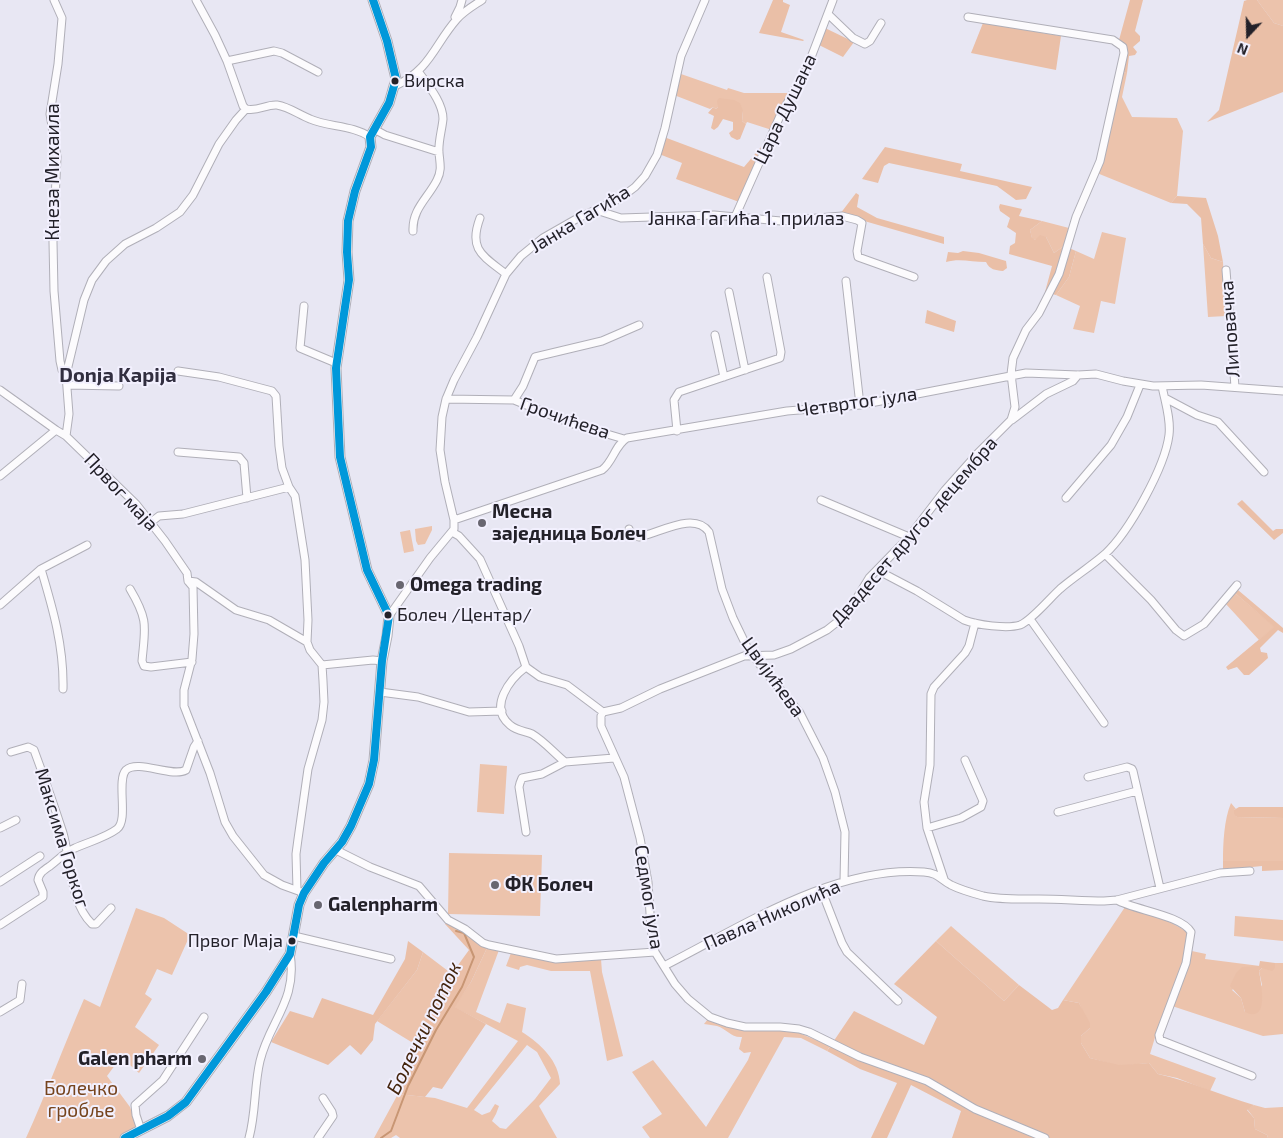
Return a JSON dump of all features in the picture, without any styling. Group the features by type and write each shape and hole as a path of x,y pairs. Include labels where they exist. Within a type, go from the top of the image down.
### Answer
{"street":[{"name":"Кнеза Михаила","path":"54,0 62,18 58,64 50,114 57,157 53,242 54,283 60,361 62,370 66,375"},
{"path":"196,0 216,34 246,109"},
{"path":"373,0 395,71 395,86 372,133 371,146 357,185 348,221 347,252 349,280 336,363 336,383 339,409 339,451 367,570 389,616"},
{"path":"453,24 452,22 462,0"},
{"path":"395,86 418,71 453,24 467,10 482,0"},
{"name":"Јанка Гагића","path":"454,520 440,450 442,416 454,380 477,337 506,274 521,256 543,238 627,194 645,176 653,163 665,128 681,56 705,0"},
{"name":"Цара Душана","path":"735,217 780,116 807,68 833,0"},
{"path":"828,14 853,38 865,44 870,41 881,23"},
{"name":"Двадесет другог децембра","path":"603,712 621,708 660,689 744,656 774,655 786,651 827,630 853,604 869,578 908,537 945,490 1011,420 1015,407 1011,365 1026,330 1039,313 1059,274 1076,218 1100,161 1124,53 1123,47 1113,40 968,17"},
{"path":"227,61 274,51 282,53 318,72"},
{"path":"414,231 414,217 417,209 437,181 440,173 439,152 443,115 435,96 418,71"},
{"path":"246,109 257,110 273,105 289,108 318,122 359,132 385,135 439,152"},
{"path":"66,436 69,414 66,375 84,300 92,280 106,261 125,244 156,228 180,212 193,195 219,144 246,109"},
{"name":"Јанка Гагића 1. прилаз","path":"596,210 620,218 696,215 781,221 842,216 857,220 862,225 857,251 858,257 914,277"},
{"path":"480,218 475,232 478,247 482,254 506,274"},
{"name":"Липовачка","path":"1226,270 1235,388"},
{"path":"677,430 674,400 679,392 780,358 767,277"},
{"path":"846,281 860,405"},
{"path":"729,292 745,370"},
{"path":"304,306 300,348 336,363"},
{"path":"514,400 535,357 602,341 639,325"},
{"path":"715,335 724,377"},
{"path":"178,371 219,377 275,393 279,446 284,474 288,487 295,496 305,560 308,620 307,642 310,650 322,666 324,702 316,744 308,769 298,839 300,905 290,954 291,972 288,993 281,1014 269,1036 260,1061 252,1137"},
{"name":"Четвртог јула","path":"624,439 787,411 860,405 1011,374 1040,372 1078,375 1096,374 1140,385 1201,385 1283,391"},
{"path":"1011,420 1046,394 1073,381 1078,375"},
{"path":"67,385 119,386"},
{"path":"1066,498 1111,444 1127,417 1140,385"},
{"path":"878,570 964,620 975,623 1019,625 1030,619 1060,589 1105,554 1132,520 1163,457 1169,434 1162,386"},
{"name":"Првог маја","path":"0,390 66,436 136,504 187,573 188,581 193,588 194,634 192,662 183,699 184,706 210,773 225,822 233,836 264,875 282,885 300,891"},
{"path":"1165,398 1197,415 1218,422 1264,472"},
{"name":"Грочићева","path":"446,400 514,400 573,424 624,439"},
{"path":"0,476 56,430"},
{"path":"300,891 336,850 351,826 372,773 382,661 389,616 430,558 452,532 454,520 602,470 606,467 624,439"},
{"path":"178,452 238,457 244,463 247,498"},
{"path":"151,522 159,516 183,514 288,487"},
{"path":"821,500 908,537"},
{"name":"Цвијићева","path":"629,529 631,535 636,537 645,536 690,522 699,523 710,532 722,589 733,618 752,655 800,712 823,758 835,792 845,832 844,881"},
{"path":"452,532 459,536 480,559 519,646 526,667 540,677 567,685 603,712"},
{"path":"0,604 41,569 86,545"},
{"path":"1105,554 1152,600 1176,630 1184,636 1204,624 1237,585"},
{"path":"41,569 51,600 61,644 64,667 63,688"},
{"path":"188,581 196,582 236,610 269,620 307,642"},
{"path":"130,589 140,606 145,623 142,661 144,666 151,667 192,662"},
{"path":"1030,619 1104,723"},
{"path":"944,879 927,828 924,802 930,765 931,694 968,646 975,623"},
{"path":"322,666 373,660 382,661"},
{"path":"526,667 508,684 504,692 502,711 505,720 517,729 532,734 565,762"},
{"path":"380,692 418,697 469,712 502,711"},
{"name":"Седмог јула","path":"603,712 601,726 624,777 640,838 648,882 651,929 655,952 674,984 699,1009 710,1017 745,1027 780,1027 809,1032 860,1056 927,1081 975,1109 1045,1138"},
{"path":"0,925 42,898 43,895 38,880 39,875 68,852 119,827 125,771 134,767 144,767 183,772 186,770 198,741"},
{"name":"Максима Горког","path":"11,752 28,747 34,750 68,852 77,900 88,920 92,924 96,924 111,908"},
{"path":"526,832 519,787 522,778 542,774 565,762 614,758"},
{"path":"927,828 961,818 982,807 983,802 965,760"},
{"path":"1088,777 1129,767 1133,771 1160,888"},
{"path":"1058,812 1138,791"},
{"path":"0,828 16,820"},
{"path":"336,850 370,868 419,886 448,920 489,945 556,958 655,952"},
{"path":"0,882 40,856"},
{"name":"Павла Николића","path":"664,966 752,919 821,889 844,881 872,875 912,872 934,874 960,889 997,898 1104,902 1220,873 1250,871"},
{"path":"821,889 842,944 847,952 898,1000"},
{"name":"Павла Николића","path":"1117,900 1159,914 1187,927 1191,932 1186,963 1159,1035 1160,1040 1252,1076"},
{"path":"294,936 391,958"},
{"path":"125,1138 176,1111 193,1095 221,1052 266,992 290,954"},
{"path":"0,1012 20,1000 22,984"},
{"path":"141,1130 135,1105 163,1080 204,1017"},
{"path":"318,1138 332,1116 332,1112 323,1098"}],"green space":[{"path":"1257,0 1283,0 1283,26 1274,23"},
{"path":"1121,72 1127,73 1122,97 1132,117 1177,118 1183,131 1177,196 1171,203 1092,171 1098,160"},
{"path":"681,74 727,90 728,88 744,93 796,93 775,131 747,122 746,124 742,121 743,111 718,107 710,109 674,95"},
{"path":"1042,221 1069,228 1064,246 1054,253 1046,237 1032,239 1030,230"},
{"path":"1102,232 1126,238 1115,304 1101,301 1094,333 1073,329 1080,306 1056,295 1069,277 1076,251 1094,259"},
{"path":"1203,244 1211,258 1223,262 1226,316 1208,317"},
{"path":"432,526 425,544 418,545 415,529"},
{"path":"410,530 414,551 404,553 400,532"},
{"path":"1235,593 1275,627 1259,640 1225,603"},
{"path":"480,764 507,766 504,814 477,812"},
{"path":"1231,803 1236,809 1234,810 1237,817 1283,818 1283,861 1223,861 1225,824"},
{"name":"ФК Болеч","path":"449,853 542,855 540,916 448,914"},
{"path":"1125,907 1149,914 1180,927 1187,932 1187,950 1206,954 1205,959 1260,966 1232,990 1241,998 1245,1012 1262,985 1259,971 1262,968 1275,968 1275,963 1283,963 1283,1034 1263,1036 1172,1006 1165,1023 1160,1021 1150,1054 1216,1078 1210,1091 1177,1078 1158,1074 1149,1063 1119,1066 1090,1058 1081,1043 1081,1036 1090,1028 1079,1003 1063,1000"},
{"name":"Болечко гробље","path":"136,908 164,918 190,935 172,975 157,969 145,994 152,999 135,1027 159,1045 139,1073 121,1057 107,1076 130,1107 139,1132 125,1138 26,1138 84,999 100,1007"},
{"path":"1235,916 1283,920 1283,941 1234,936"},
{"path":"951,926 1019,985 1004,1001 936,941"},
{"path":"487,948 499,950 476,1012 500,1023 507,1003 526,1008 522,1032 548,1054 559,1076 560,1084 539,1106 557,1138 400,1138 396,1135 391,1138 374,1138 398,1094 435,1098 467,1108 518,1041 454,1007 471,982","holes":["527,1045 537,1052 551,1078 535,1099 506,1129 500,1128 492,1121 499,1106 495,1104 490,1112 482,1115 474,1110"]},
{"path":"423,952 452,974 413,1043 377,1021 417,970"},
{"path":"511,953 601,959 602,972 623,1056 607,1061 590,971 551,971 527,965 520,967 519,970 506,966"},
{"path":"708,1019 799,1033 830,1046 827,1051 801,1038 784,1037 728,1138 650,1138 642,1127 662,1114 632,1072 653,1060 706,1127 748,1060 751,1052 744,1053 739,1049 742,1037 735,1036 720,1027 704,1024"},
{"path":"1254,1105 1265,1108 1283,1107 1283,1138 1268,1138 1267,1135 1255,1129 1254,1118 1247,1109"}],"shaded area":[{"path":"773,0 783,0 783,2 790,5 781,32 803,41 759,33"},
{"path":"1130,0 1143,0 1135,31 1140,36 1140,41 1133,47 1137,52 1135,55 1129,56 1127,73 1121,72 1125,46 1119,40"},
{"path":"1257,0 1274,23 1283,26 1283,92 1207,122 1219,110 1244,1"},
{"path":"983,23 1061,36 1056,70 971,53"},
{"path":"825,28 854,42 843,57 819,45"},
{"path":"719,98 734,100 740,103 743,111 742,121 746,124 740,139 737,140 731,137 729,133 733,130 733,122 723,119 714,130 711,128 714,116 708,113 713,107 716,109 718,107 717,101"},
{"path":"664,137 744,167 761,147 767,150 742,203 676,179 682,163 659,154"},
{"path":"885,147 962,164 960,171 1032,187 1026,199 1016,200 997,186 889,163 884,166 878,183 862,179"},
{"path":"856,193 859,195 857,207 877,218 944,237 944,244 840,214"},
{"path":"1177,196 1206,198 1218,236 1223,262 1211,258 1203,244 1201,218 1187,204 1171,203"},
{"path":"1000,204 1022,209 1019,216 1042,221 1030,230 1032,238 1035,240 1040,235 1046,237 1054,253 1064,246 1076,251 1069,277 1056,295 1045,292 1052,266 1009,254 1010,246 1015,243 1016,233 1007,227 1010,218 1000,211"},
{"path":"963,251 979,253 1006,261 1007,268 1003,271 995,270 989,267 986,262 961,260 946,262 948,252 958,253"},
{"path":"927,310 956,321 954,332 925,323"},
{"path":"1242,500 1273,531 1283,529 1283,533 1274,540 1237,504"},
{"path":"1238,590 1283,628 1283,633 1278,630 1260,648 1261,652 1267,653 1268,658 1249,675 1244,675 1237,667 1228,670 1226,667 1274,627 1235,593"},
{"path":"1239,807 1283,807 1283,818 1237,817 1234,814 1234,810"},
{"path":"1223,861 1283,861 1283,870 1262,871 1262,866 1223,870"},
{"path":"447,921 468,932 487,948 471,982 455,1007 486,1024 442,1089 433,1087 425,1097 398,1094 414,1039 453,972 469,950 445,924"},
{"path":"408,941 423,952 417,970 375,1024 373,1040 361,1055 350,1045 328,1065 271,1042 290,1011 313,1018 322,998 373,1015 405,959"},
{"path":"936,941 1004,1001 1019,985 1052,1010 1058,1008 1063,1000 1079,1003 1090,1023 1090,1028 1081,1036 1081,1043 1090,1058 1119,1065 1149,1063 1158,1074 1254,1105 1247,1110 1254,1118 1255,1129 1267,1135 1268,1138 952,1138 961,1111 911,1085 887,1138 871,1138 897,1083 860,1069 827,1051 854,1011 924,1045 937,1017 894,984"},
{"path":"1260,961 1275,963 1275,968 1272,971 1262,968 1259,971 1262,1001 1258,1012 1253,1014 1245,1012 1241,998 1230,986 1236,973 1242,967 1259,966"}],"waterway":[{"name":"Болечки поток","path":"381,1138 391,1131 408,1086 436,1030 462,987 474,957 464,933 456,931"}],"transit line":[{"path":"125,1138 168,1116 186,1102 266,992 290,954 299,905 304,893 324,863 342,842 369,784 374,760 382,661 389,616 367,570 340,457 336,368 349,280 347,252 348,221 355,191 371,147 370,137 389,103 396,79 387,41 373,0"}],"place":[{"name":"Вирска","path":"395,81"},
{"name":"Месна заједница Болеч","path":"482,523"},
{"name":"Omega trading","path":"400,585"},
{"name":"Болеч /Центар/","path":"388,615"},
{"name":"ФК Болеч","path":"495,885"},
{"name":"Galenpharm","path":"318,905"},
{"name":"Првог Маја","path":"292,941"},
{"name":"Galen pharm","path":"202,1059"}],"district":[{"name":"Donja Kapija","path":"118,375"}]}
